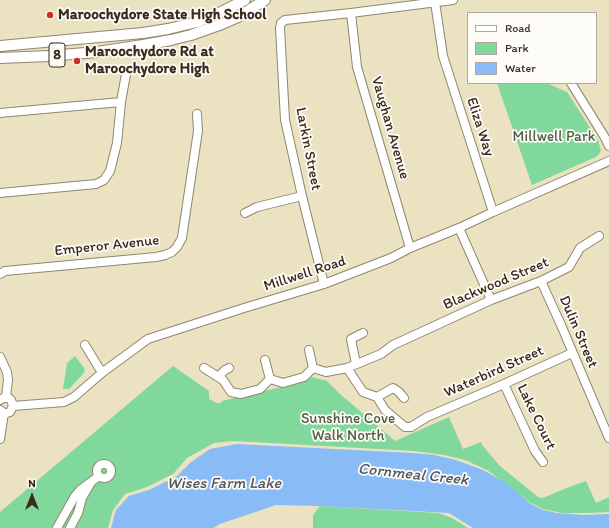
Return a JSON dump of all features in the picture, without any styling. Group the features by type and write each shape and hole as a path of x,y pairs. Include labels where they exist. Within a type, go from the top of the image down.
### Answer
{"main road":[{"name":"8","path":"0,46 143,33 168,29 197,22 245,0"},
{"name":"8","path":"0,58 97,52 171,40 191,35 222,24 238,17 265,0"}],"street":[{"path":"351,13 453,0"},
{"name":"Eliza Way","path":"435,2 443,56 493,212"},
{"name":"Larkin Street","path":"324,284 285,120 280,28 281,23 285,20 351,13"},
{"name":"Vaughan Avenue","path":"351,13 358,67 410,248"},
{"path":"0,193 96,184 104,180 110,171 117,143 126,74"},
{"path":"572,84 609,146"},
{"path":"0,113 122,102"},
{"name":"Emperor Avenue","path":"0,274 5,271 156,257 172,252 182,238 198,131 197,114"},
{"name":"Millwell Road","path":"13,406 64,402 74,398 103,372 148,339 324,284 392,258 410,248 459,228 609,161"},
{"path":"245,213 257,207 302,196"},
{"path":"459,228 491,300"},
{"name":"Blackwood Street","path":"313,368 326,372 346,368 381,354 393,345 491,300 541,281 569,267 580,248 599,236"},
{"name":"Dulin Street","path":"541,281 609,438"},
{"path":"356,364 351,339 363,333"},
{"path":"85,345 103,372"},
{"path":"270,379 283,383 304,377 313,368 309,350"},
{"name":"Waterbird Street","path":"377,396 385,410 405,427 411,427 427,417 572,353"},
{"path":"0,357 7,372 8,380 3,399 9,398 12,400 13,406 10,412 2,412 0,439"},
{"path":"265,360 270,379"},
{"path":"204,368 223,380 231,392 241,394 260,389 270,379"},
{"path":"218,377 229,368"},
{"path":"346,368 363,392 377,396 393,388 400,392 404,398"},
{"name":"Lake Court","path":"504,384 535,451 543,462"},
{"path":"57,528 75,496 80,490 99,476"},
{"path":"70,528 78,514 82,498 90,483"}],"green space":[{"name":"Millwell Park","path":"497,84 548,84 567,92 598,140 601,150 596,157 532,185"},
{"path":"75,356 85,371 69,389 63,389 67,363"},
{"name":"Sunshine Cove Walk North","path":"173,366 209,391 209,399 217,403 307,381 312,377 327,381 395,441 449,417 463,449 481,442 500,466 538,497 543,498 586,481 596,503 609,497 609,512 562,513 543,509 531,503 487,470 465,460 444,455 414,451 234,441 214,443 187,458 173,474 147,487 125,494 113,510 108,528 0,528 0,512"},
{"path":"320,506 438,513 452,518 468,528 313,528 313,515"}],"water":[{"name":"Wises Farm Lake","path":"237,444 434,455 456,460 483,470 506,483 531,504 543,510 557,513 583,515 609,514 609,528 473,528 449,513 276,505 220,524 213,528 111,528 116,510 129,496 149,490 177,476 190,463 210,449"}],"place":[{"name":"Maroochydore State High School","path":"50,15"},
{"name":"Maroochydore Rd at Maroochydore High","path":"77,61"}],"water label":[{"name":"Cornmeal Creek","path":"413,475"}]}
